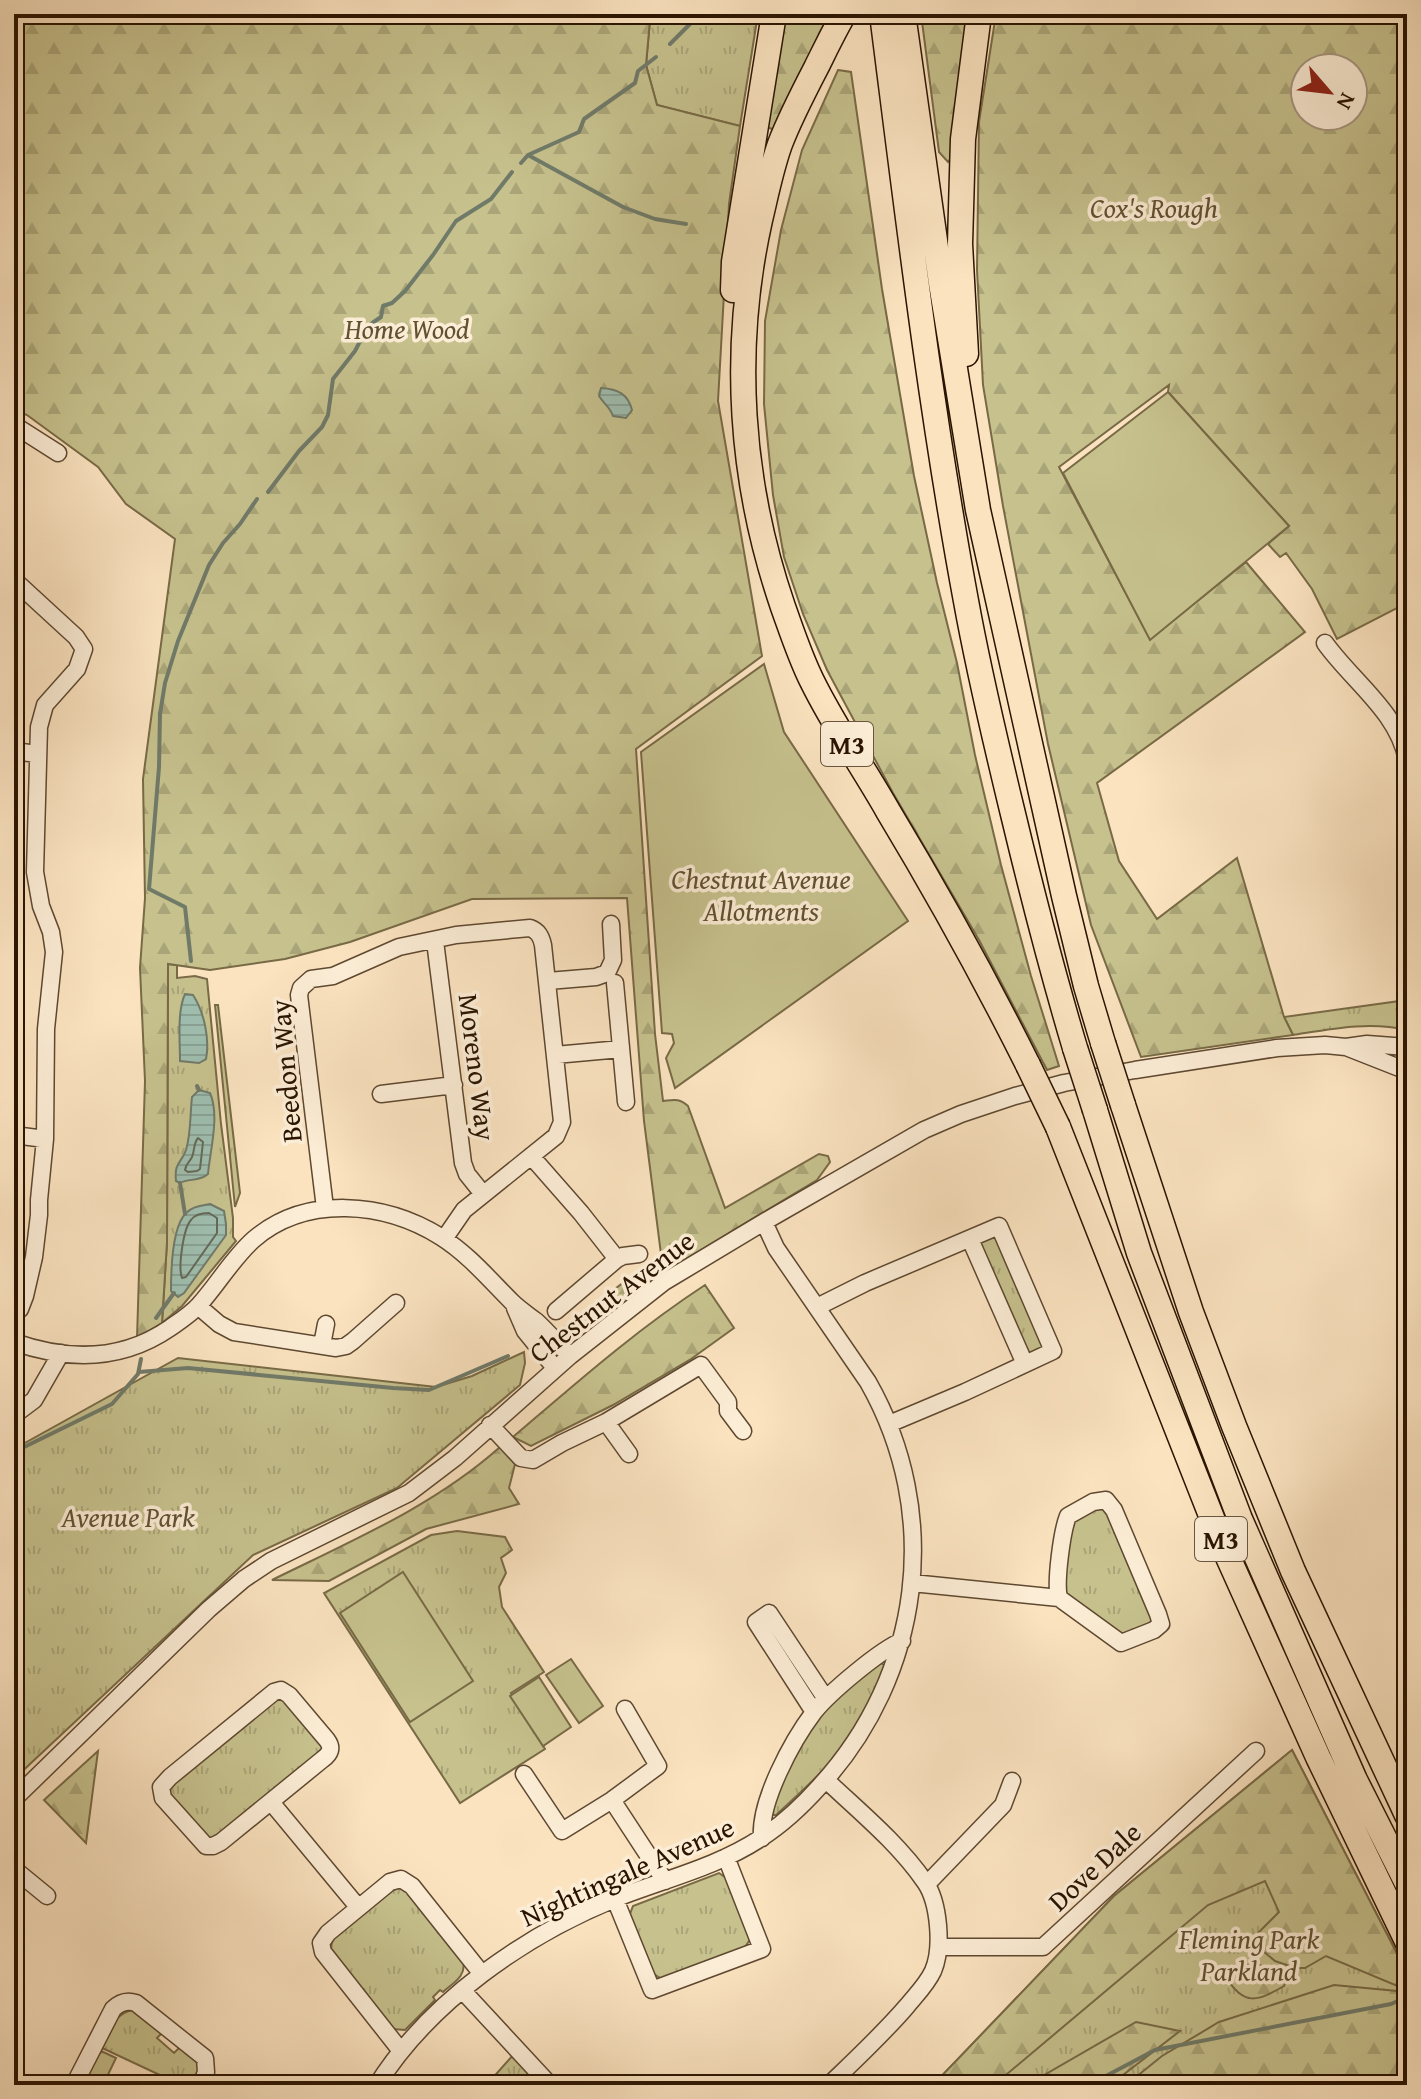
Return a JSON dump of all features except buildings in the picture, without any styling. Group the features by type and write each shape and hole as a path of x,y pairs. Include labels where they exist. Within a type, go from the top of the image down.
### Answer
{"highway":[{"name":"M3","path":"743,395 732,362 734,262 774,14"},
{"name":"M3","path":"903,14 941,283 987,551 1086,986 1191,1312 1240,1441 1293,1571 1407,1815"},
{"name":"M3","path":"979,14 963,139 960,244 966,354 987,506 987,551"},
{"name":"M3","path":"864,15 796,107 780,146 755,241 744,312 743,395 749,471 757,519 772,575 799,652 832,720 888,810 985,980 1058,1127 1223,1546 1318,1757 1407,1941"},
{"name":"M3","path":"864,15 876,73 895,120 926,357 966,604 994,733 1059,993 1139,1253 1240,1519 1355,1780 1407,1883"}],"street":[{"path":"15,428 58,453"},
{"path":"14,580 76,637 84,649 77,669 43,711 39,727 35,872 54,952 46,1029 45,1139 34,1257 20,1309 14,1314"},
{"path":"1325,643 1396,729 1403,740 1407,760"},
{"path":"14,751 37,754"},
{"path":"548,981 596,977 607,973 613,960 611,924"},
{"name":"Beedon Way","path":"325,1208 299,995 301,988 311,979 333,976 399,947 456,935 519,928 535,930 542,939 548,981 562,1122 556,1136 464,1210 444,1239"},
{"name":"Moreno Way","path":"435,941 463,1163 469,1177 483,1194"},
{"path":"615,983 626,1102"},
{"name":"Chestnut Avenue","path":"14,1799 209,1609 244,1579 271,1561 409,1493 455,1458 555,1368 664,1282 924,1130 961,1114 1064,1083 1277,1048 1367,1044 1407,1047"},
{"name":"Chestnut Avenue","path":"1346,1047 1407,1071"},
{"path":"555,1055 621,1049"},
{"path":"381,1094 454,1085"},
{"path":"14,1135 45,1139"},
{"path":"531,1156 617,1259"},
{"path":"14,1342 41,1351 102,1354 147,1342 198,1306 242,1251 261,1234 293,1217 325,1208 360,1209 397,1216 444,1239 497,1284 570,1356"},
{"name":"Nightingale Avenue","path":"377,2085 401,2051 462,1990 538,1936 615,1899 692,1873 762,1838 811,1797 853,1747 873,1714 902,1641 912,1583 912,1519 905,1475 889,1424 868,1382 776,1248 764,1222"},
{"path":"817,1307 865,1283 999,1226 1053,1351 889,1424"},
{"path":"970,1239 1025,1364"},
{"path":"556,1311 617,1259 639,1254"},
{"path":"198,1306 234,1332 336,1348 346,1346 396,1303"},
{"path":"513,1303 525,1331 555,1368"},
{"path":"322,1345 326,1324"},
{"path":"14,1415 34,1400 61,1353"},
{"path":"490,1425 521,1458 533,1460 606,1422 701,1365 728,1402 728,1411 743,1431"},
{"path":"606,1422 629,1454"},
{"path":"912,1583 1059,1598 1121,1643 1154,1630 1161,1624 1158,1614 1114,1510 1106,1500 1093,1502 1068,1516 1058,1576 1059,1598"},
{"path":"769,1613 820,1706 756,1622 769,1613"},
{"name":"Nightingale Avenue","path":"762,1838 765,1806 779,1771 820,1706 875,1657 902,1641"},
{"path":"281,1690 289,1695 327,1740 330,1748 323,1759 271,1802 221,1842 210,1846 203,1844 163,1798 161,1790 177,1771 274,1692 281,1690"},
{"path":"524,1774 562,1831 612,1800 658,1766 625,1709"},
{"name":"Dove Dale","path":"939,1947 1043,1947 1256,1751"},
{"path":"826,1780 894,1846 927,1884 937,1917 939,1947 933,1971 920,1991 829,2085"},
{"path":"927,1884 1003,1805 1012,1781"},
{"path":"612,1800 665,1881"},
{"path":"271,1802 358,1907"},
{"path":"615,1899 652,1990 762,1949 726,1857"},
{"path":"14,1869 47,1896"},
{"path":"401,2051 323,1952 321,1947 325,1936 390,1882 405,1880 482,1974"},
{"path":"462,1990 550,2085"},
{"path":"74,2085 113,2009 131,2001 205,2058 206,2072 201,2085"}],"green space":[{"name":"Home Wood","path":"14,14 654,14 650,20 646,65 657,105 740,126 729,204 718,401 762,656 636,749 655,1034 663,1101 679,1101 688,1106 725,1208 819,1154 828,1156 830,1162 817,1180 683,1261 593,1325 566,1326 661,1254 644,1121 627,898 472,899 350,942 285,959 210,970 168,964 167,1242 162,1323 137,1338 145,1081 140,968 145,898 143,779 175,539 126,504 98,467 27,415 14,409"},
{"path":"654,14 758,14 740,126 657,105 646,65 650,20"},
{"path":"785,14 830,14 777,131 767,127"},
{"path":"921,14 971,14 955,153 948,162 939,152"},
{"name":"Cox's Rough","path":"996,14 1407,14 1407,603 1337,639 1312,589 1286,553 1280,557 1268,544 1289,526 1168,392 1169,385 1059,467 1150,639 1246,562 1305,632 1097,783 1119,861 1157,919 1237,858 1284,1017 1293,1035 1141,1057 1091,925 1048,744 983,385 977,270 979,122"},
{"path":"838,70 851,72 882,289 914,476 975,755 1001,865 1059,1066 1047,1070 979,940 893,793 827,670 803,614 784,557 773,495 764,404 765,321 781,230 802,150"},
{"path":"1168,392 1289,526 1150,640 1063,473"},
{"name":"Chestnut Avenue Allotments","path":"764,664 784,732 908,921 675,1088 666,1058 674,1043 672,1034 662,1033 641,752"},
{"path":"168,964 177,965 177,978 195,976 207,979 233,1237 236,1241 182,1306 162,1323 167,1242"},
{"path":"1407,1000 1407,1030 1364,1026 1293,1035 1284,1017"},
{"path":"215,1005 218,1005 240,1193 235,1207"},
{"path":"995,1236 1046,1347 1034,1356 1026,1352 980,1242"},
{"path":"705,1285 734,1328 691,1359 613,1405 531,1446 513,1437 630,1339"},
{"name":"Avenue Park","path":"524,1352 520,1385 397,1488 253,1555 14,1779 14,1449 178,1358 436,1387 472,1376"},
{"path":"500,1447 515,1464 509,1488 519,1504 426,1529 329,1581 272,1580 420,1505"},
{"path":"1097,1505 1108,1507 1155,1622 1124,1638 1069,1598 1063,1586 1070,1520"},
{"path":"457,1531 505,1537 512,1550 501,1558 506,1573 499,1587 502,1607 544,1672 511,1693 545,1749 460,1803 324,1593 431,1535"},
{"path":"403,1572 473,1681 410,1722 340,1613"},
{"path":"571,1659 603,1706 579,1723 546,1675"},
{"path":"879,1662 884,1665 885,1671 862,1718 845,1744 807,1786 776,1815 771,1815 776,1787 820,1713"},
{"path":"539,1677 571,1727 543,1746 510,1696"},
{"path":"277,1697 284,1698 322,1740 323,1750 220,1837 210,1839 169,1796 169,1787"},
{"name":"Fleming Park Parkland","path":"1292,1750 1407,1973 1407,2085 933,2085 1114,1896"},
{"path":"1292,1750 1407,1973 1407,1990 1326,1956 1305,1968 1275,1961 1264,1952 1258,1933 1279,1912 1265,1881 1208,1905 994,2085 933,2085 1114,1896"},
{"path":"98,1751 86,1843 44,1800"},
{"path":"719,1873 729,1880 751,1938 743,1950 663,1980 654,1974 630,1914 633,1906"},
{"path":"400,1887 406,1890 464,1966 458,1979 443,1992 440,1990 433,1997 435,2000 405,2030 393,2029 331,1949 332,1940 383,1893"},
{"path":"1255,1963 1286,1980 1284,1986 1259,1998 1245,1997 1239,1993 1226,1977 1237,1967"},
{"path":"1334,1985 1397,1991 1407,1999 1407,2082 1391,2085 1126,2085 1162,2056 1219,2022"},
{"path":"133,2010 164,2031 157,2038 174,2053 181,2046 198,2060 195,2085 181,2085 100,2047 116,2019"},
{"path":"1136,2022 1180,2031 1110,2085 1027,2085"},
{"path":"99,2050 116,2058 103,2085 80,2085"},
{"path":"514,2054 547,2085 495,2085 490,2081"}],"water":[{"path":"601,388 625,396 632,410 626,418 613,416 599,396"},
{"path":"185,994 193,995 205,1026 206,1059 199,1063 180,1061 180,1018"},
{"path":"199,1090 210,1093 213,1102 214,1133 208,1174 180,1183 176,1181 176,1170 188,1144 192,1097"},
{"path":"210,1204 224,1211 226,1235 178,1297 171,1291 171,1273 178,1228 189,1211"}],"waterway":[{"path":"670,44 700,14"},
{"path":"521,163 528,155 579,132 584,119 635,83 638,71 656,57"},
{"path":"528,155 623,207 655,219 686,224"},
{"path":"268,492 322,427 328,415 333,379 355,351 368,326 381,317 383,306 392,303 405,291 456,221 491,199 512,172"},
{"path":"191,961 185,907 149,889 160,714 165,683 178,641 209,565 257,499"},
{"path":"197,1086 199,1090"},
{"path":"180,1183 185,1214"},
{"path":"156,1318 174,1293"},
{"path":"139,1372 188,1368 429,1390 508,1356"},
{"path":"14,1452 112,1404 138,1374 141,1359"},
{"path":"1089,2085 1155,2050 1400,2000"}]}
